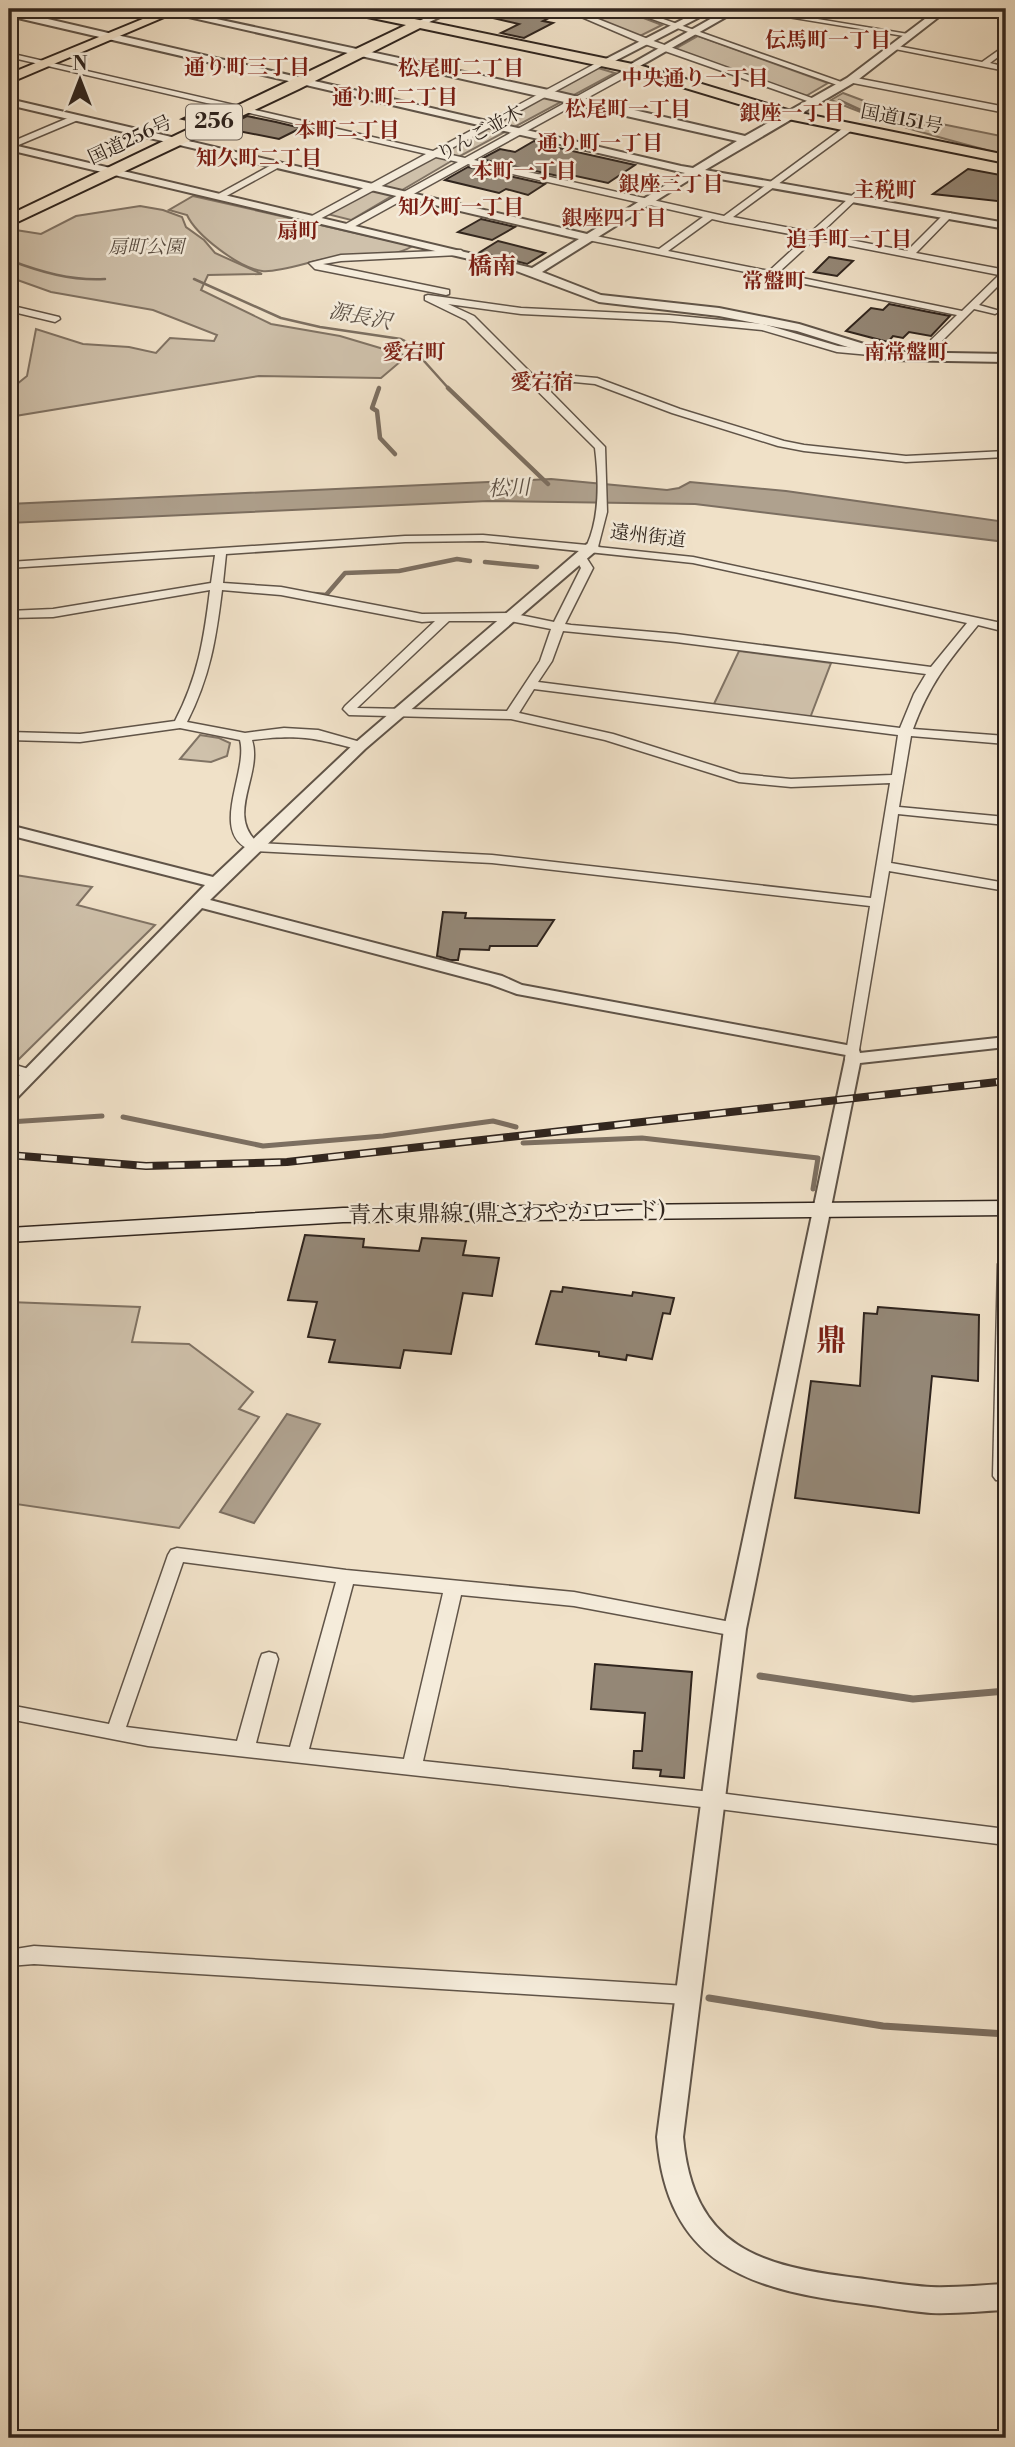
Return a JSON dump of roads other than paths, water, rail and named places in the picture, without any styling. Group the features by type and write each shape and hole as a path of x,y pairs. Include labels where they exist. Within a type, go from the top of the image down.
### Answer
{"highway":[{"name":"国道151号","path":"348,9 605,62 788,115 1006,159"},
{"name":"国道256号","path":"9,221 420,23"}],"main road":[{"path":"9,79 169,10"},
{"name":"青木東鼎線 (鼎さわやかロード)","path":"9,1235 344,1215 1006,1208"}],"street":[{"path":"14,9 111,36"},
{"path":"387,17 402,9"},
{"path":"420,23 452,9"},
{"path":"567,9 645,41 817,99"},
{"path":"628,9 843,84 1006,110"},
{"path":"605,62 709,9"},
{"path":"628,68 735,9"},
{"path":"743,9 910,35"},
{"path":"534,272 699,169 843,84 944,9"},
{"path":"979,9 1006,13"},
{"path":"169,10 748,140"},
{"path":"9,13 699,169 1006,220"},
{"path":"895,47 1006,69"},
{"path":"983,65 1006,47"},
{"path":"9,55 647,203 1006,273"},
{"name":"りんご並木","path":"313,219 605,62"},
{"name":"りんご並木","path":"347,227 625,73 628,68"},
{"path":"9,102 659,253 968,310 995,311"},
{"path":"9,146 75,118"},
{"path":"725,219 849,128"},
{"path":"9,146 108,172 458,252 534,272 599,298 719,312 799,328 870,352"},
{"path":"218,197 278,165"},
{"path":"855,196 1006,226"},
{"path":"771,275 855,196"},
{"path":"909,254 948,215"},
{"path":"659,253 710,216"},
{"path":"458,252 341,258 314,263 315,266 360,273 537,312 669,318 763,327 837,349 907,357 1006,358"},
{"path":"935,342 1006,273"},
{"name":"遠州街道","path":"537,312 428,298 470,318 541,385 600,447 601,507 597,539 586,552"},
{"path":"9,308 55,320"},
{"path":"541,385 574,379 597,381 676,411 804,449 906,459 1006,454"},
{"path":"9,565 432,538 482,538 586,552"},
{"path":"180,723 195,692 209,648 221,550"},
{"path":"9,1096 216,883 360,746 586,552"},
{"path":"511,715 546,661 558,627 587,568 586,552"},
{"name":"遠州街道","path":"586,552 735,567 1006,628"},
{"path":"9,614 53,613 215,586 281,591 422,618 510,617 558,627 676,638 934,671"},
{"path":"447,617 349,709 353,712 511,715 681,755 739,778 791,783 898,779"},
{"path":"974,622 934,671 920,694 905,732 852,1055 734,1629 670,2137 671,2162 689,2211 714,2243 746,2263 782,2277 831,2287 935,2300 1006,2297"},
{"path":"532,685 905,732 1006,740"},
{"path":"9,736 80,738 180,723 221,734 245,737 284,732 318,734 360,746"},
{"path":"245,737 249,753 238,799 238,825 245,841 254,847 492,859 878,904"},
{"path":"893,810 1006,821"},
{"path":"9,830 216,883"},
{"path":"885,866 1006,887"},
{"path":"199,902 496,980 517,989 852,1055 1006,1042"},
{"path":"9,1067 30,1074"},
{"path":"1002,1476 1006,1264"},
{"path":"115,1733 177,1555 346,1577 574,1599 734,1629"},
{"path":"299,1754 346,1577"},
{"path":"412,1768 454,1586"},
{"path":"245,1748 269,1659"},
{"path":"9,1712 115,1733 711,1800 1006,1837"},
{"path":"9,1958 34,1955 686,1995"}],"water":[{"name":"松川","path":"551,479 667,490 690,482 786,491 1006,522 1006,542 695,504 488,501 9,523 9,504"},
{"path":"287,1414 320,1424 254,1523 220,1512"}],"waterway":[{"path":"839,100 867,113"},
{"path":"9,138 16,140"},
{"name":"源長沢","path":"9,260 56,275 105,279"},
{"name":"源長沢","path":"194,279 281,318 320,327 401,339 407,342 449,389"},
{"path":"379,388 372,408 377,411 380,438 395,454"},
{"name":"源長沢","path":"449,389 548,484"},
{"path":"314,594 326,595 345,573 399,571 457,559 470,561"},
{"path":"485,562 537,567"},
{"path":"9,1122 102,1116"},
{"path":"123,1117 263,1146 383,1136 493,1121 516,1127"},
{"path":"523,1143 642,1138 818,1158 813,1189"},
{"path":"760,1676 913,1699 1006,1691"},
{"path":"709,1998 883,2026 1006,2034"}],"railway":[{"path":"9,1155 146,1166 287,1162 1006,1081"}],"district":[{"name":"伝馬町一丁目","path":"828,41"},
{"name":"通り町三丁目","path":"247,68"},
{"name":"松尾町二丁目","path":"461,69"},
{"name":"中央通り一丁目","path":"695,79"},
{"name":"通り町二丁目","path":"395,98"},
{"name":"松尾町一丁目","path":"628,110"},
{"name":"銀座一丁目","path":"792,114"},
{"name":"本町二丁目","path":"347,131"},
{"name":"通り町一丁目","path":"600,144"},
{"name":"知久町二丁目","path":"259,159"},
{"name":"本町一丁目","path":"524,172"},
{"name":"銀座三丁目","path":"671,185"},
{"name":"主税町","path":"885,191"},
{"name":"知久町一丁目","path":"461,208"},
{"name":"銀座四丁目","path":"614,219"},
{"name":"扇町","path":"298,232"},
{"name":"追手町一丁目","path":"849,240"},
{"name":"橋南","path":"492,267"},
{"name":"常盤町","path":"774,282"},
{"name":"愛宕町","path":"414,353"},
{"name":"南常盤町","path":"906,353"},
{"name":"愛宕宿","path":"542,383"},
{"name":"鼎","path":"831,1341"}],"park label":[{"name":"扇町公園","path":"146,247"}]}
